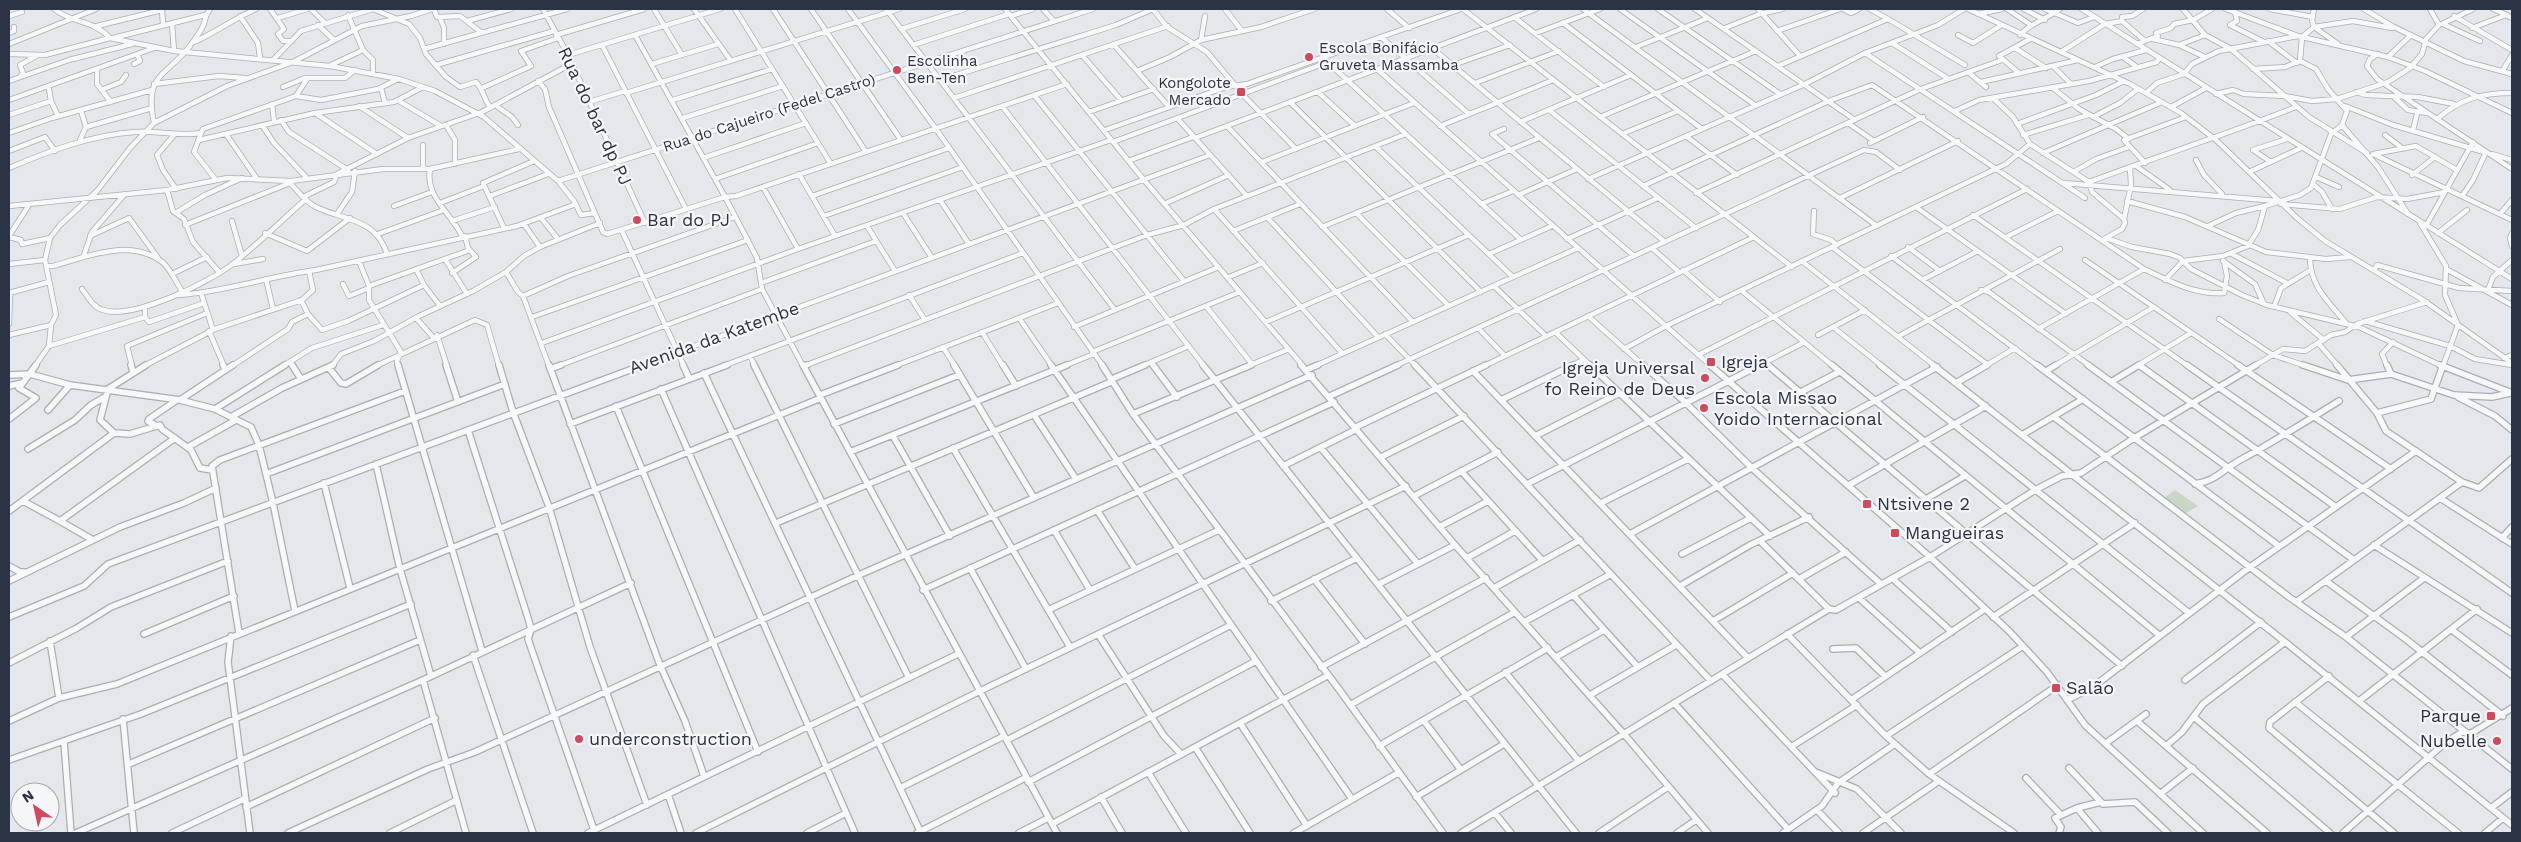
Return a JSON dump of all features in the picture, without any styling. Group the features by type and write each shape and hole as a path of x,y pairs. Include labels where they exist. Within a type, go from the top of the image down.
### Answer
{"street":[{"path":"54,9 69,19"},
{"path":"9,44 96,9"},
{"path":"97,26 162,9 163,25"},
{"path":"191,53 191,45 203,26 205,15 210,9"},
{"path":"195,37 220,31 240,16 256,9"},
{"path":"270,9 284,29 278,34 279,38 283,41 292,41"},
{"path":"278,18 307,9"},
{"path":"312,9 324,23"},
{"path":"274,59 302,32 348,15 373,9 408,24 415,31 424,49 446,77 460,87 475,82 482,88 485,101 490,107"},
{"path":"9,419 36,398 19,390 49,346 51,326 57,312 45,260 50,238 60,225 91,198 154,123 248,78 293,62 356,29 373,23 433,9 435,15 442,19 460,16 482,32"},
{"path":"467,21 511,9"},
{"name":"Rua do bar dp PJ","path":"543,9 568,55 645,223"},
{"path":"424,49 566,9"},
{"path":"482,88 531,66 521,50 644,9"},
{"path":"654,9 682,55"},
{"path":"694,9 731,61"},
{"path":"568,55 720,9"},
{"path":"735,9 831,164"},
{"path":"772,9 866,152"},
{"path":"811,9 901,140"},
{"path":"848,9 977,186 1133,414 1443,833"},
{"path":"589,102 761,52 858,22 887,10 899,9"},
{"path":"901,29 965,9"},
{"path":"1005,9 1105,130 1128,161 1166,203 1466,558 1590,695 1708,833"},
{"path":"913,45 1033,9"},
{"path":"1043,9 1054,21"},
{"name":"Rua do Cajueiro (Fedel Castro)","path":"558,181 850,88 863,86 895,73 1082,10 1093,9"},
{"path":"940,80 1116,25 1135,15 1153,9 1156,16 1168,26 1197,43 1238,86 1260,113 1296,149"},
{"path":"1225,9 1242,32"},
{"path":"1137,70 1170,58 1201,40 1242,32 1314,9"},
{"path":"1387,9 1409,28"},
{"path":"1105,130 1226,87 1238,86 1462,9 1510,44 1645,154 1792,267"},
{"path":"1128,161 1378,70 1536,9"},
{"path":"1583,9 1877,226"},
{"path":"1536,34 1600,9"},
{"path":"1620,9 1755,105"},
{"path":"1658,9 1780,94"},
{"path":"1695,9 1855,120"},
{"path":"1758,9 1800,56"},
{"path":"1725,28 1762,13 1782,9"},
{"path":"1777,32 1842,9 1850,13 1860,9"},
{"path":"1870,9 1965,65"},
{"path":"1588,178 1805,84 1865,53 1938,25 1966,9 2020,35 2114,75 2186,117 2215,140 2279,202 2323,240 2427,302 2512,364"},
{"path":"1977,14 2002,9"},
{"path":"2007,9 2031,25"},
{"path":"2024,9 2045,20"},
{"path":"2045,9 2078,23 2094,17"},
{"path":"2020,35 2031,25 2045,20 2060,9"},
{"path":"2082,9 2512,279"},
{"path":"2122,21 2122,17 2132,16 2143,9"},
{"path":"2183,9 2205,35 2231,49 2296,107 2332,132 2369,154 2512,220"},
{"path":"2137,44 2153,39 2158,36 2156,33 2171,28 2174,24 2192,20 2212,9"},
{"path":"2226,9 2300,36 2388,57 2412,66 2512,113"},
{"path":"2270,9 2313,17"},
{"path":"2314,9 2314,27"},
{"path":"2366,9 2411,35 2468,62 2512,74"},
{"path":"2430,9 2441,24 2480,41"},
{"path":"2216,94 2233,90 2244,94 2285,96 2312,101 2337,99 2385,83 2412,66 2422,54 2426,39 2441,24 2454,16 2473,9"},
{"path":"2494,9 2512,16"},
{"path":"887,10 1013,174 1114,310"},
{"path":"9,16 22,12"},
{"path":"2235,12 2238,21 2230,25 2266,42 2299,62 2316,69 2337,99 2345,106 2382,122 2512,160"},
{"path":"25,74 20,65 36,56 205,15"},
{"path":"348,15 356,29 363,50 373,60 373,73"},
{"path":"2472,28 2506,15"},
{"path":"240,16 258,43 260,58"},
{"path":"1201,40 1205,16"},
{"path":"2454,16 2512,50"},
{"path":"80,17 97,26 111,38 154,48 330,66 373,73 424,87 490,122 558,181 576,204 581,215 595,212"},
{"path":"1514,17 1604,87"},
{"path":"1636,47 1708,18"},
{"path":"442,19 444,44"},
{"path":"1778,66 1888,19"},
{"path":"2146,93 2157,83 2184,74 2192,64 2219,51 2300,36 2314,27 2334,21 2358,20 2406,32"},
{"path":"2061,52 2105,24 2122,21"},
{"path":"2122,21 2145,41"},
{"path":"172,23 174,51"},
{"path":"1563,23 1702,129"},
{"path":"318,25 334,40"},
{"path":"954,98 1168,26"},
{"path":"1958,35 1973,43 2000,26"},
{"path":"9,33 14,31 14,27"},
{"path":"2314,27 2341,45"},
{"path":"436,65 554,30"},
{"path":"635,35 673,100 748,240 756,258 761,286 776,315 868,484 922,590 980,691 1026,780 1057,833"},
{"path":"2179,45 2205,35"},
{"path":"2388,57 2411,35"},
{"path":"2299,62 2300,36"},
{"path":"154,123 152,90 154,84 160,74 201,37"},
{"path":"1381,37 1469,114"},
{"path":"2019,73 1999,56 2030,39"},
{"path":"2153,39 2179,45 2205,57"},
{"path":"1892,43 1947,78"},
{"path":"9,81 69,60 135,44"},
{"path":"652,64 718,44"},
{"path":"1453,65 1510,44"},
{"path":"602,45 686,210"},
{"path":"1114,45 1170,107"},
{"path":"9,100 50,87 154,48"},
{"path":"1432,48 1665,242"},
{"path":"2016,48 2046,68"},
{"path":"330,66 363,50"},
{"path":"2095,67 2106,60 2146,50"},
{"path":"1475,83 1558,51"},
{"path":"1600,117 1756,51"},
{"path":"1865,53 2085,198"},
{"path":"9,54 36,56"},
{"path":"134,64 140,61 137,54"},
{"path":"2378,54 2368,62 2368,68 2385,83 2512,169"},
{"path":"1082,55 1121,100"},
{"path":"1322,57 1520,239"},
{"path":"2123,57 2137,67"},
{"path":"2503,70 2511,57"},
{"path":"1954,111 1975,102 2114,75 2158,62 2159,58"},
{"path":"1696,193 1921,89 1947,78 2002,60"},
{"path":"1981,82 2078,60"},
{"path":"542,343 798,249 1079,150 1178,119 1328,62"},
{"path":"2253,69 2285,67 2299,62"},
{"path":"185,225 290,182 306,177 337,174 348,170 408,138 477,114 572,64"},
{"path":"2053,66 2071,84"},
{"path":"673,100 772,69"},
{"path":"283,87 307,79 343,79 355,70"},
{"path":"1378,70 1728,382 1850,484 1930,557 2023,646 2058,685 2085,725 2204,833"},
{"path":"94,71 100,90 111,102"},
{"path":"1968,72 1986,87"},
{"path":"100,90 121,82 126,75"},
{"path":"1520,122 1630,75"},
{"path":"154,84 219,76 248,78"},
{"path":"296,96 307,79"},
{"path":"216,180 194,152 203,129 296,96 321,100 380,88 398,79"},
{"path":"1440,126 1553,80"},
{"path":"538,81 545,90 549,107 600,223 607,234 622,231 724,197 736,196 1067,84"},
{"path":"2017,124 2072,104 2124,81"},
{"path":"1643,186 1868,85 1884,91 1898,100 2144,269 2165,280 2198,292 2221,294 2226,289 2224,262"},
{"path":"682,118 783,86"},
{"path":"50,87 51,101 58,116"},
{"path":"199,140 315,113 399,100 424,87"},
{"path":"380,88 385,103"},
{"path":"2053,88 2088,115 2107,124 2128,139"},
{"path":"2171,108 2206,88"},
{"path":"1089,112 1154,89"},
{"path":"2093,117 2120,103 2138,89"},
{"path":"9,134 58,116 152,90"},
{"path":"1318,92 1355,126"},
{"path":"2356,92 2362,95 2403,97 2454,104"},
{"path":"2437,119 2454,104 2492,93 2512,93"},
{"path":"1034,95 1184,281"},
{"path":"2394,97 2402,107 2417,114 2427,113"},
{"path":"1993,98 2005,108 2030,144 2075,171 2089,183 2092,192 2124,219"},
{"path":"399,100 443,125 455,140 455,164"},
{"path":"9,114 51,101"},
{"path":"1290,102 1481,292"},
{"path":"2043,153 2162,102"},
{"path":"1262,162 1414,103"},
{"path":"272,104 274,122"},
{"path":"495,104 512,117 518,125"},
{"path":"359,106 408,138"},
{"path":"1002,106 1258,436 1379,584 1504,744 1540,786 1573,832"},
{"path":"2208,226 2236,213 2300,195 2311,188 2332,132 2342,124 2347,115 2345,106"},
{"path":"2089,183 2177,150 2215,140 2296,107"},
{"path":"86,126 152,108"},
{"path":"1549,110 1696,228"},
{"path":"80,140 86,126 81,111"},
{"path":"1622,134 1678,111"},
{"path":"315,113 333,127 377,154"},
{"path":"2413,130 2417,114"},
{"path":"2023,135 2088,115"},
{"path":"1848,123 1872,142 1922,117"},
{"path":"2145,163 2123,141 2186,117"},
{"path":"1178,119 1247,196"},
{"path":"281,120 289,132 348,170 355,171 408,167 430,169 519,149"},
{"path":"703,158 806,123"},
{"path":"2342,124 2369,154 2401,199 2408,214"},
{"path":"262,125 274,143 306,177"},
{"path":"1227,126 1413,322"},
{"path":"137,132 149,128"},
{"path":"1504,129 1492,134 1634,256"},
{"path":"9,168 80,140 137,132 174,135 201,133"},
{"path":"226,134 257,179"},
{"path":"804,366 1147,235 1184,225 1214,209 1406,134"},
{"path":"174,135 157,155 163,170 176,189"},
{"path":"1686,136 1737,175"},
{"path":"2385,136 2402,148"},
{"path":"9,151 45,137 55,151"},
{"path":"1322,227 1539,138"},
{"path":"2271,162 2253,150 2287,139"},
{"path":"1840,198 1958,141"},
{"path":"2426,226 2473,142"},
{"path":"715,179 818,143"},
{"path":"1624,349 1666,326 1720,302 2011,161 2030,144"},
{"path":"423,145 423,168"},
{"path":"1375,146 1513,277"},
{"path":"2369,154 2416,146 2457,170"},
{"path":"813,194 950,148"},
{"path":"2075,171 2096,159 2129,148"},
{"path":"2249,172 2301,148"},
{"path":"1330,396 1864,150 1876,152 1900,170"},
{"path":"2462,196 2473,180 2487,152"},
{"path":"2499,160 2512,153"},
{"path":"1007,230 1210,156"},
{"path":"2412,175 2434,157"},
{"path":"2196,160 2204,175 2222,194"},
{"path":"440,204 484,186 484,182 534,161"},
{"path":"2136,166 2172,191"},
{"path":"824,216 963,167"},
{"path":"2104,240 2122,229 2126,223 2124,219 2130,168"},
{"path":"430,169 428,180 432,192 476,257 452,273"},
{"path":"1518,195 1577,169"},
{"path":"337,214 352,192 355,171"},
{"path":"82,289 94,304 106,311 117,312 145,307 181,294 233,264 254,247 265,233 304,198 334,182 337,174"},
{"path":"490,196 548,174"},
{"path":"799,174 813,194 835,236"},
{"path":"1166,203 1229,175"},
{"path":"177,212 205,195 242,178"},
{"path":"9,206 176,189 216,180 242,178 290,182 304,198 317,207 350,218 378,234 385,245 386,254"},
{"path":"2316,178 2339,187"},
{"path":"2062,183 2089,183 2129,188 2222,194 2332,209 2382,197 2401,199 2446,191"},
{"path":"2313,184 2322,192 2332,209"},
{"path":"484,186 504,228"},
{"path":"763,187 798,249"},
{"path":"1698,354 1836,287 1908,247 2027,189"},
{"path":"167,190 173,210 184,219 197,250 207,257 220,273"},
{"path":"1481,204 1514,190"},
{"path":"394,206 432,192"},
{"path":"84,255 90,236 124,195"},
{"path":"1567,239 1658,198"},
{"path":"940,200 970,244"},
{"path":"2500,214 2512,200"},
{"path":"2127,201 2171,212 2266,252 2310,258 2350,257"},
{"path":"181,294 201,293 359,261 463,236 524,224 576,204"},
{"path":"1233,231 1300,204"},
{"path":"29,205 9,237 21,240 20,243 22,244 50,238"},
{"path":"2165,280 2183,261 2232,254 2248,246 2258,230 2265,206"},
{"path":"452,221 495,207"},
{"path":"1916,207 2066,314"},
{"path":"1214,209 1342,353"},
{"path":"378,234 444,210"},
{"path":"1814,210 1813,234 1831,240 1835,246 1866,271 1988,365"},
{"path":"2438,233 2467,210"},
{"path":"2006,237 2058,211"},
{"path":"903,213 932,258"},
{"path":"1356,213 1449,306"},
{"path":"1973,215 2288,434 2512,593"},
{"path":"523,296 568,276 735,217"},
{"path":"1267,217 1378,337"},
{"path":"90,236 128,218 137,226 144,241 172,274 181,294"},
{"path":"265,233 307,252 350,218"},
{"path":"542,218 558,239"},
{"path":"2418,220 2446,269 2512,305"},
{"path":"232,221 242,256"},
{"path":"188,447 301,379 328,368 341,354 389,333 467,294 506,272 524,256 540,246 600,223"},
{"path":"524,224 540,246"},
{"path":"867,226 895,270"},
{"path":"1489,254 1552,226"},
{"name":"Avenida da Katembe","path":"422,447 1007,230"},
{"path":"622,231 689,378"},
{"path":"2512,234 2510,238 2512,246"},
{"path":"1266,322 1469,235"},
{"path":"1282,466 1473,371 1754,237"},
{"path":"532,317 748,240"},
{"path":"2104,240 2170,254 2183,261 2191,269 2226,289 2274,307 2351,325 2393,342 2443,366 2511,393"},
{"path":"550,369 665,326 876,241"},
{"path":"1908,247 1940,271"},
{"path":"1306,370 1578,248"},
{"path":"1652,248 1720,302"},
{"path":"1899,336 2060,248"},
{"path":"145,255 152,250"},
{"path":"343,284 349,296 470,250"},
{"path":"48,267 84,255 115,251 158,258"},
{"path":"1924,279 1978,251"},
{"path":"570,424 1023,253"},
{"path":"2232,254 2287,283"},
{"path":"1891,256 2206,493 2280,546"},
{"path":"2217,256 2255,284 2264,304"},
{"path":"172,274 207,257"},
{"path":"2310,258 2309,271 2318,291 2351,325"},
{"path":"233,264 263,259"},
{"path":"445,259 452,273 467,294"},
{"path":"9,264 45,260"},
{"path":"2085,260 2391,469"},
{"path":"2487,290 2488,284 2512,260"},
{"path":"359,261 369,287 369,300 383,325 399,347 400,354 397,360 404,391 482,651"},
{"path":"1803,262 2261,622 2512,825"},
{"path":"1229,277 1263,263"},
{"path":"2374,270 2375,265 2392,268 2444,284 2487,290 2512,290"},
{"path":"1074,327 1219,267"},
{"path":"416,269 424,285 440,306"},
{"path":"2038,329 2144,269"},
{"path":"2377,413 2428,401 2435,388 2458,325 2445,295 2446,269"},
{"path":"155,425 130,434 114,433 100,420 108,389 167,351 211,330 301,300 313,290 309,271"},
{"path":"2274,307 2276,294 2287,283 2309,271"},
{"path":"506,272 518,292 523,296 532,317 559,395 631,582 660,665 685,721 704,776"},
{"path":"266,279 273,309"},
{"path":"9,324 10,293 50,282"},
{"path":"1373,282 1413,322"},
{"path":"301,300 308,314 322,330 375,310 403,293 424,285"},
{"path":"1494,286 1546,336"},
{"path":"1986,290 2354,560"},
{"path":"1742,291 1873,402 2159,636"},
{"path":"850,452 1055,370 1168,320 1240,292"},
{"path":"201,293 211,330 225,369"},
{"path":"909,296 925,320"},
{"path":"1760,541 1829,609 1843,608 1930,557 2035,490 2062,476 2081,473 2134,438 2272,355 2288,348 2305,351 2331,335 2345,332 2351,325 2427,302"},
{"path":"145,307 145,318 149,322 204,303"},
{"path":"10,718 59,698 117,684 452,546 734,434 943,347 1058,303"},
{"path":"1206,306 1252,364"},
{"path":"2046,371 2154,307"},
{"path":"1818,335 1865,310"},
{"path":"2289,310 2324,340"},
{"path":"133,372 127,346 207,313"},
{"path":"212,470 200,468 188,447 162,429 160,425 155,425 148,421 149,419 288,329 293,321 308,314"},
{"path":"1588,316 1685,402 1753,469 1881,584"},
{"path":"49,346 145,318"},
{"path":"416,318 435,336 458,402"},
{"path":"1019,318 1137,492 1352,799"},
{"path":"2219,319 2272,355 2348,380 2391,374 2454,395 2495,416 2512,430"},
{"path":"328,368 340,383 346,384 435,336 475,320 486,324 513,412 549,507 590,647 647,805"},
{"path":"2365,321 2450,346 2475,359 2512,364"},
{"path":"214,409 312,348 383,325"},
{"path":"9,335 51,326"},
{"path":"1833,327 2189,613"},
{"path":"1479,329 1505,356"},
{"path":"982,332 1016,386"},
{"path":"1555,332 1618,394 1770,536"},
{"path":"2111,382 2191,333"},
{"path":"1385,334 1498,452 1711,681"},
{"path":"1527,484 1803,342"},
{"path":"2391,374 2382,354 2393,342"},
{"path":"2319,344 2377,413 2386,431 2462,482 2479,488 2512,459"},
{"path":"776,523 1034,415 1189,346"},
{"path":"943,347 1034,498"},
{"path":"1956,383 2015,348"},
{"path":"1133,414 1288,349"},
{"path":"750,356 909,678"},
{"path":"2504,358 2512,356"},
{"path":"1501,400 1583,360"},
{"path":"290,362 301,379"},
{"path":"1151,362 1177,396"},
{"path":"1765,362 2122,666"},
{"path":"2138,365 2336,507"},
{"path":"1630,534 1753,469 1937,367"},
{"path":"1473,371 1748,658"},
{"path":"1801,392 1838,372"},
{"path":"704,373 861,702 919,833 1152,716 1256,661"},
{"path":"9,375 30,374 70,385 179,400 214,409 251,428 259,445 273,503 295,611"},
{"path":"834,424 959,375"},
{"path":"288,833 859,575 1312,375"},
{"path":"9,386 22,383"},
{"path":"266,474 505,384"},
{"path":"48,410 70,385"},
{"path":"660,389 763,619 855,833"},
{"path":"239,633 212,470 215,463 404,391"},
{"path":"2454,395 2492,397 2511,393"},
{"path":"1536,436 1618,394"},
{"path":"28,449 74,420 91,405 105,397"},
{"path":"2022,435 2083,399"},
{"path":"2195,484 2209,482 2241,459 2258,452 2339,401"},
{"path":"922,590 1334,402"},
{"path":"616,406 758,752"},
{"path":"1850,484 1986,406"},
{"path":"1034,415 1076,479"},
{"path":"1381,457 1464,416"},
{"path":"2054,417 2296,602 2346,637 2512,770"},
{"path":"468,430 531,629 528,639 591,832 958,654"},
{"path":"9,512 114,433"},
{"path":"893,436 950,536"},
{"path":"60,521 175,438"},
{"path":"9,617 84,586 108,564 222,524 324,483 422,447"},
{"path":"953,448 1070,647"},
{"path":"1321,448 1418,564"},
{"path":"2067,700 2093,687 2250,567 2416,451"},
{"path":"1414,496 1498,452"},
{"path":"1601,503 1688,459"},
{"path":"376,464 400,569 431,676"},
{"path":"1461,471 1542,560"},
{"path":"1926,499 1965,476"},
{"path":"2206,493 2209,482"},
{"path":"2296,602 2462,482"},
{"path":"324,483 350,588"},
{"path":"696,833 1201,582 1406,486"},
{"path":"9,581 120,527 184,503 216,488"},
{"path":"2440,498 2512,544"},
{"path":"23,501 93,540"},
{"path":"1440,526 1488,501"},
{"path":"1097,510 1135,569"},
{"path":"1680,586 1760,541 1808,517"},
{"path":"1682,554 1751,518"},
{"path":"1993,617 2035,591 2135,523"},
{"path":"2502,538 2512,527"},
{"path":"1054,530 1090,590"},
{"path":"1048,610 1219,530"},
{"path":"1466,558 1515,531"},
{"path":"1494,588 1580,540"},
{"path":"1379,584 1455,545"},
{"path":"2374,545 2512,633"},
{"path":"1798,579 1846,552"},
{"path":"1271,601 1357,558"},
{"path":"9,662 111,607 228,561"},
{"path":"9,566 18,575"},
{"path":"970,568 1026,669"},
{"path":"1713,621 1793,573"},
{"path":"1524,622 1611,574"},
{"path":"1320,666 1365,644 1486,578"},
{"path":"2346,637 2424,578"},
{"path":"1314,579 1365,644"},
{"path":"1893,579 1952,632"},
{"path":"2326,581 2422,651 2503,716"},
{"path":"76,833 423,680 631,582"},
{"path":"1573,594 1638,667"},
{"path":"144,634 234,596"},
{"path":"1859,598 1920,653"},
{"path":"9,760 64,742 229,678 410,604"},
{"path":"1461,833 1829,609"},
{"path":"1851,700 1985,609"},
{"path":"2359,701 2477,609"},
{"path":"1350,705 1515,612"},
{"path":"2185,680 2261,622"},
{"path":"900,788 1128,678 1231,625"},
{"path":"1556,657 1604,630"},
{"path":"2452,630 2512,674"},
{"path":"1098,634 1164,736 1181,754"},
{"path":"1787,634 1886,736 1929,774 2014,833"},
{"path":"232,636 228,646 229,678 244,800 250,833"},
{"path":"128,764 420,640"},
{"path":"50,641 59,698"},
{"path":"2166,746 2194,717 2203,704 2285,642"},
{"path":"1590,695 1676,645"},
{"path":"1886,736 2023,646"},
{"path":"1379,746 1548,648"},
{"path":"1833,649 1856,648 1885,676"},
{"path":"473,655 503,737 517,789 532,833"},
{"path":"1505,672 1579,761"},
{"path":"1722,674 1835,793"},
{"path":"1019,833 1101,797 1327,676"},
{"path":"2328,676 2270,722 2269,728 2394,833"},
{"path":"423,680 455,800 466,833"},
{"path":"1929,774 2058,685"},
{"path":"2295,702 2458,833"},
{"path":"1674,704 1786,831 1817,810 1835,793 1838,783 1895,744"},
{"path":"1791,747 1857,705"},
{"path":"2464,731 2470,734 2503,716 2512,708"},
{"path":"2106,744 2146,714"},
{"path":"2194,717 2330,833"},
{"path":"246,807 434,718"},
{"path":"123,719 134,833"},
{"path":"1424,721 1461,770"},
{"path":"2137,721 2267,833"},
{"path":"1240,723 1308,826"},
{"path":"2343,833 2399,785 2428,756 2464,731"},
{"path":"64,742 72,833"},
{"path":"1416,797 1504,744"},
{"path":"1195,747 1250,833"},
{"path":"2069,768 2103,804 2135,802 2168,833"},
{"path":"2160,794 2193,768"},
{"path":"1812,770 1838,783 1857,789 1900,833"},
{"path":"1148,772 1186,833"},
{"path":"1294,833 1398,773"},
{"path":"2026,778 2062,815"},
{"path":"1863,833 1939,781"},
{"path":"1599,833 1668,787"},
{"path":"2491,808 2512,792"},
{"path":"668,794 681,833"},
{"path":"1101,797 1122,833"},
{"path":"172,833 244,800"},
{"path":"390,833 455,800"},
{"path":"2059,833 2061,827 2055,818 2077,808 2101,802"},
{"path":"2077,808 2098,833"},
{"path":"1817,810 1839,833"},
{"path":"807,833 846,813"},
{"path":"1495,813 1511,833"},
{"path":"2485,833 2503,818"},
{"path":"1677,833 1696,820"}],"green space":[{"path":"2175,490 2198,506 2184,514 2163,499"}],"place":[{"name":"Escola Bonifácio Gruveta Massamba","path":"1309,57"},
{"name":"Escolinha Ben-Ten","path":"897,70"},
{"name":"Kongolote Mercado","path":"1241,92"},
{"name":"Bar do PJ","path":"637,220"},
{"name":"Igreja","path":"1711,362"},
{"name":"Igreja Universal fo Reino de Deus","path":"1705,378"},
{"name":"Escola Missao Yoido Internacional","path":"1704,408"},
{"name":"Ntsivene 2","path":"1867,504"},
{"name":"Mangueiras","path":"1895,533"},
{"name":"Salão","path":"2056,688"},
{"name":"Parque","path":"2491,716"},
{"name":"underconstruction","path":"579,739"},
{"name":"Nubelle","path":"2497,741"}]}
